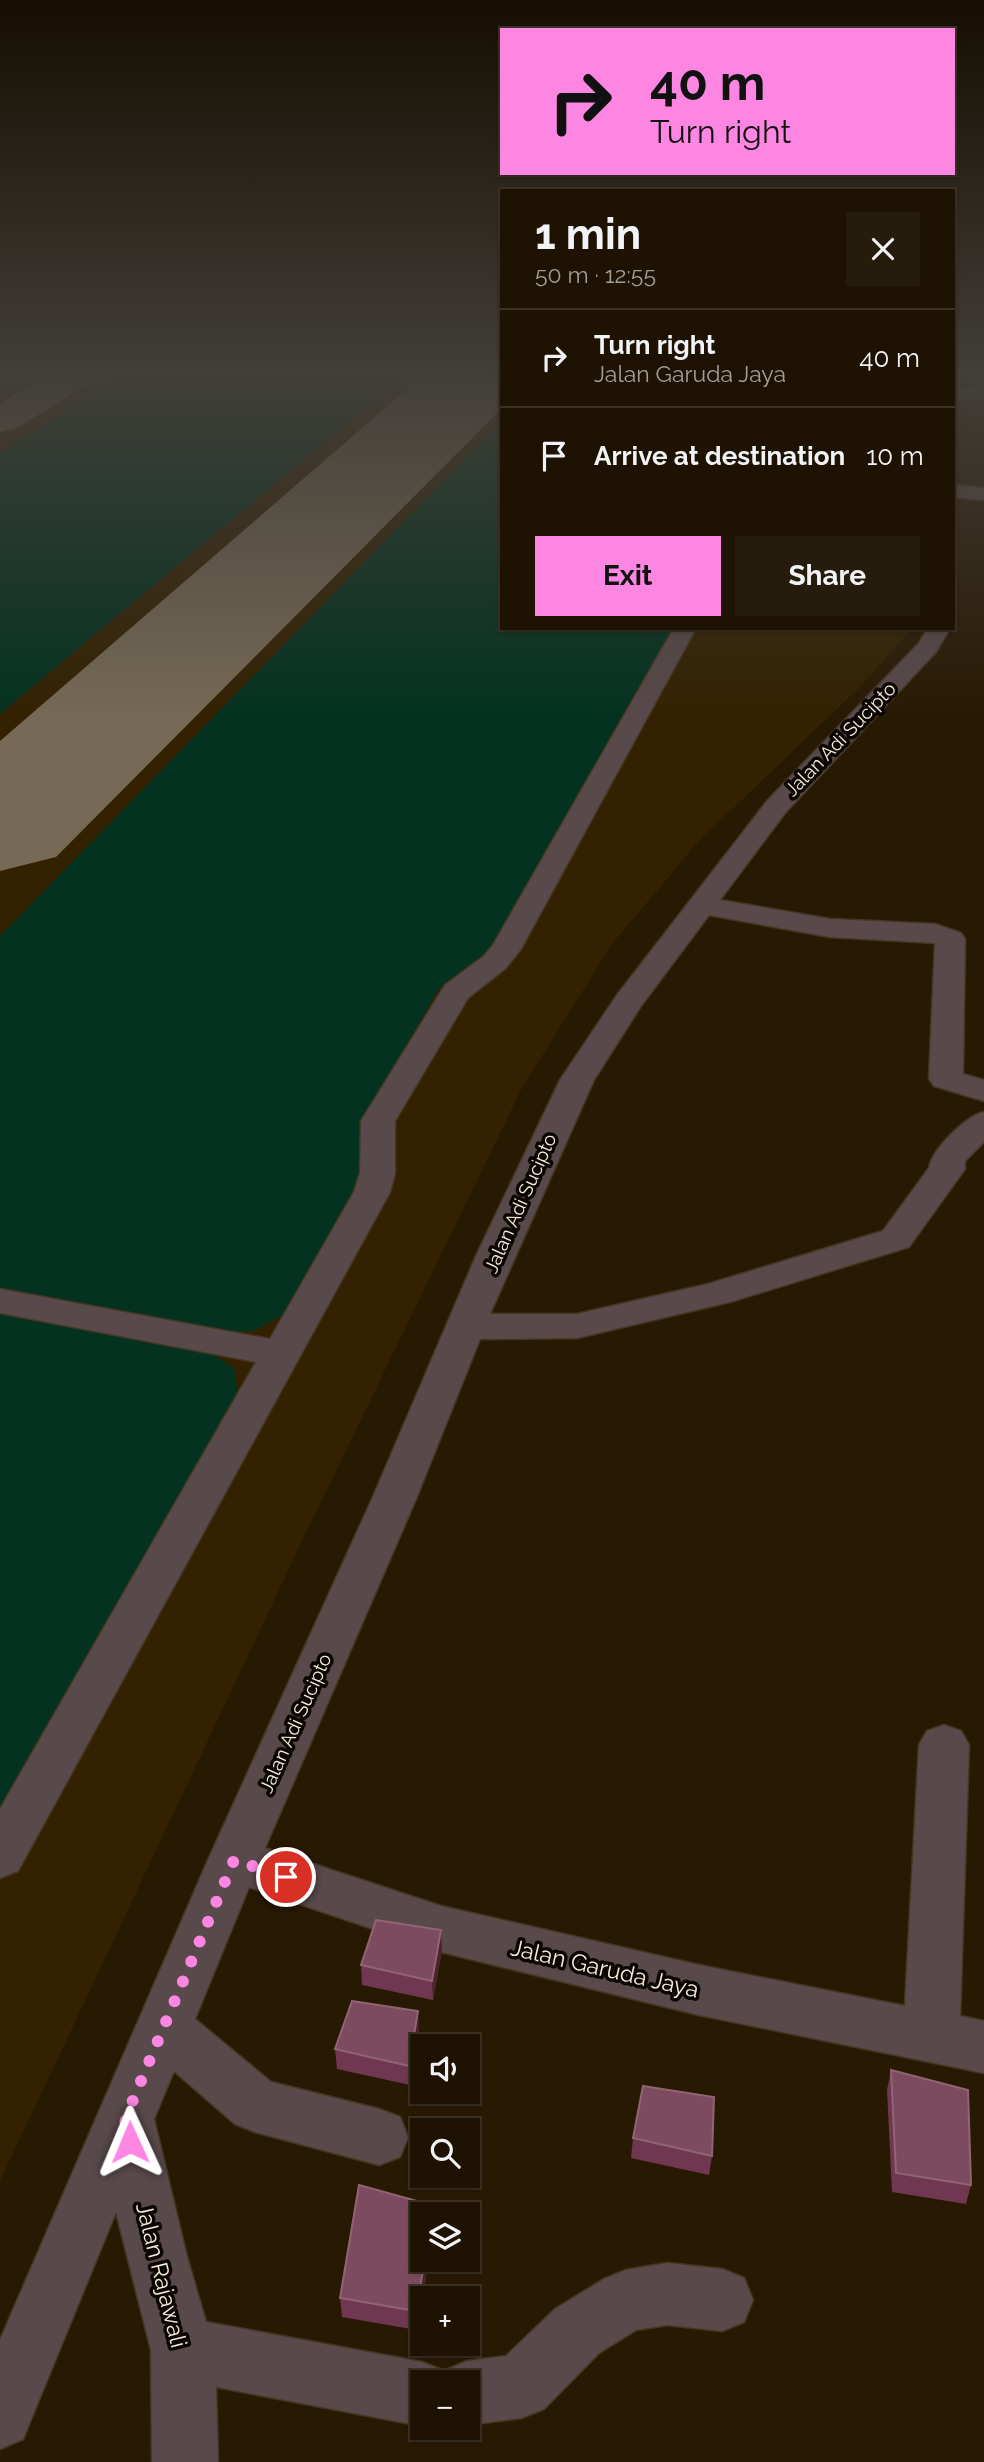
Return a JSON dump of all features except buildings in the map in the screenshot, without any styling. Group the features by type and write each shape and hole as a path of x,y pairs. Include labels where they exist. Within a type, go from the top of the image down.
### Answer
{"street":[{"path":"963,492 984,494"},
{"path":"0,1856 378,1179 378,1121 456,992 495,962 506,949 684,630"},
{"name":"Jalan Adi Sucipto","path":"234,1860 388,1511 495,1255 577,1080 628,1002 776,807 928,647 938,630"},
{"path":"701,905 830,928 935,933 950,939 946,1079 984,1091"},
{"path":"466,1326 577,1326 716,1294 896,1239 947,1169 948,1159 984,1122"},
{"path":"0,1301 281,1354"},
{"path":"931,2036 944,1745"},
{"path":"0,2416 234,1860"},
{"name":"Jalan Garuda Jaya","path":"234,1860 441,1928 699,1990 984,2047"},
{"path":"164,2027 255,2105 379,2137"},
{"name":"Jalan Rajawali","path":"125,2119 156,2257 183,2350 185,2462"},
{"path":"480,2391 521,2386 577,2330 626,2301 667,2294 722,2300"},
{"path":"183,2350 410,2392"}],"shaded area":[{"path":"0,492 500,492 500,630 911,630 859,688 699,841 612,944 522,1088 304,1537 0,2181"}],"green space":[{"path":"0,492 265,492 0,714"},
{"path":"433,492 500,492 500,630 674,630 490,952 440,987 360,1124 370,1172 286,1313 254,1331 215,1332 0,1293 0,936"},
{"path":"0,1313 209,1352 234,1368 238,1394 0,1807"}],"runway":[{"path":"0,823 356,492"}],"route":[{"path":"130,2142 125,2119 234,1860 286,1877"}]}
